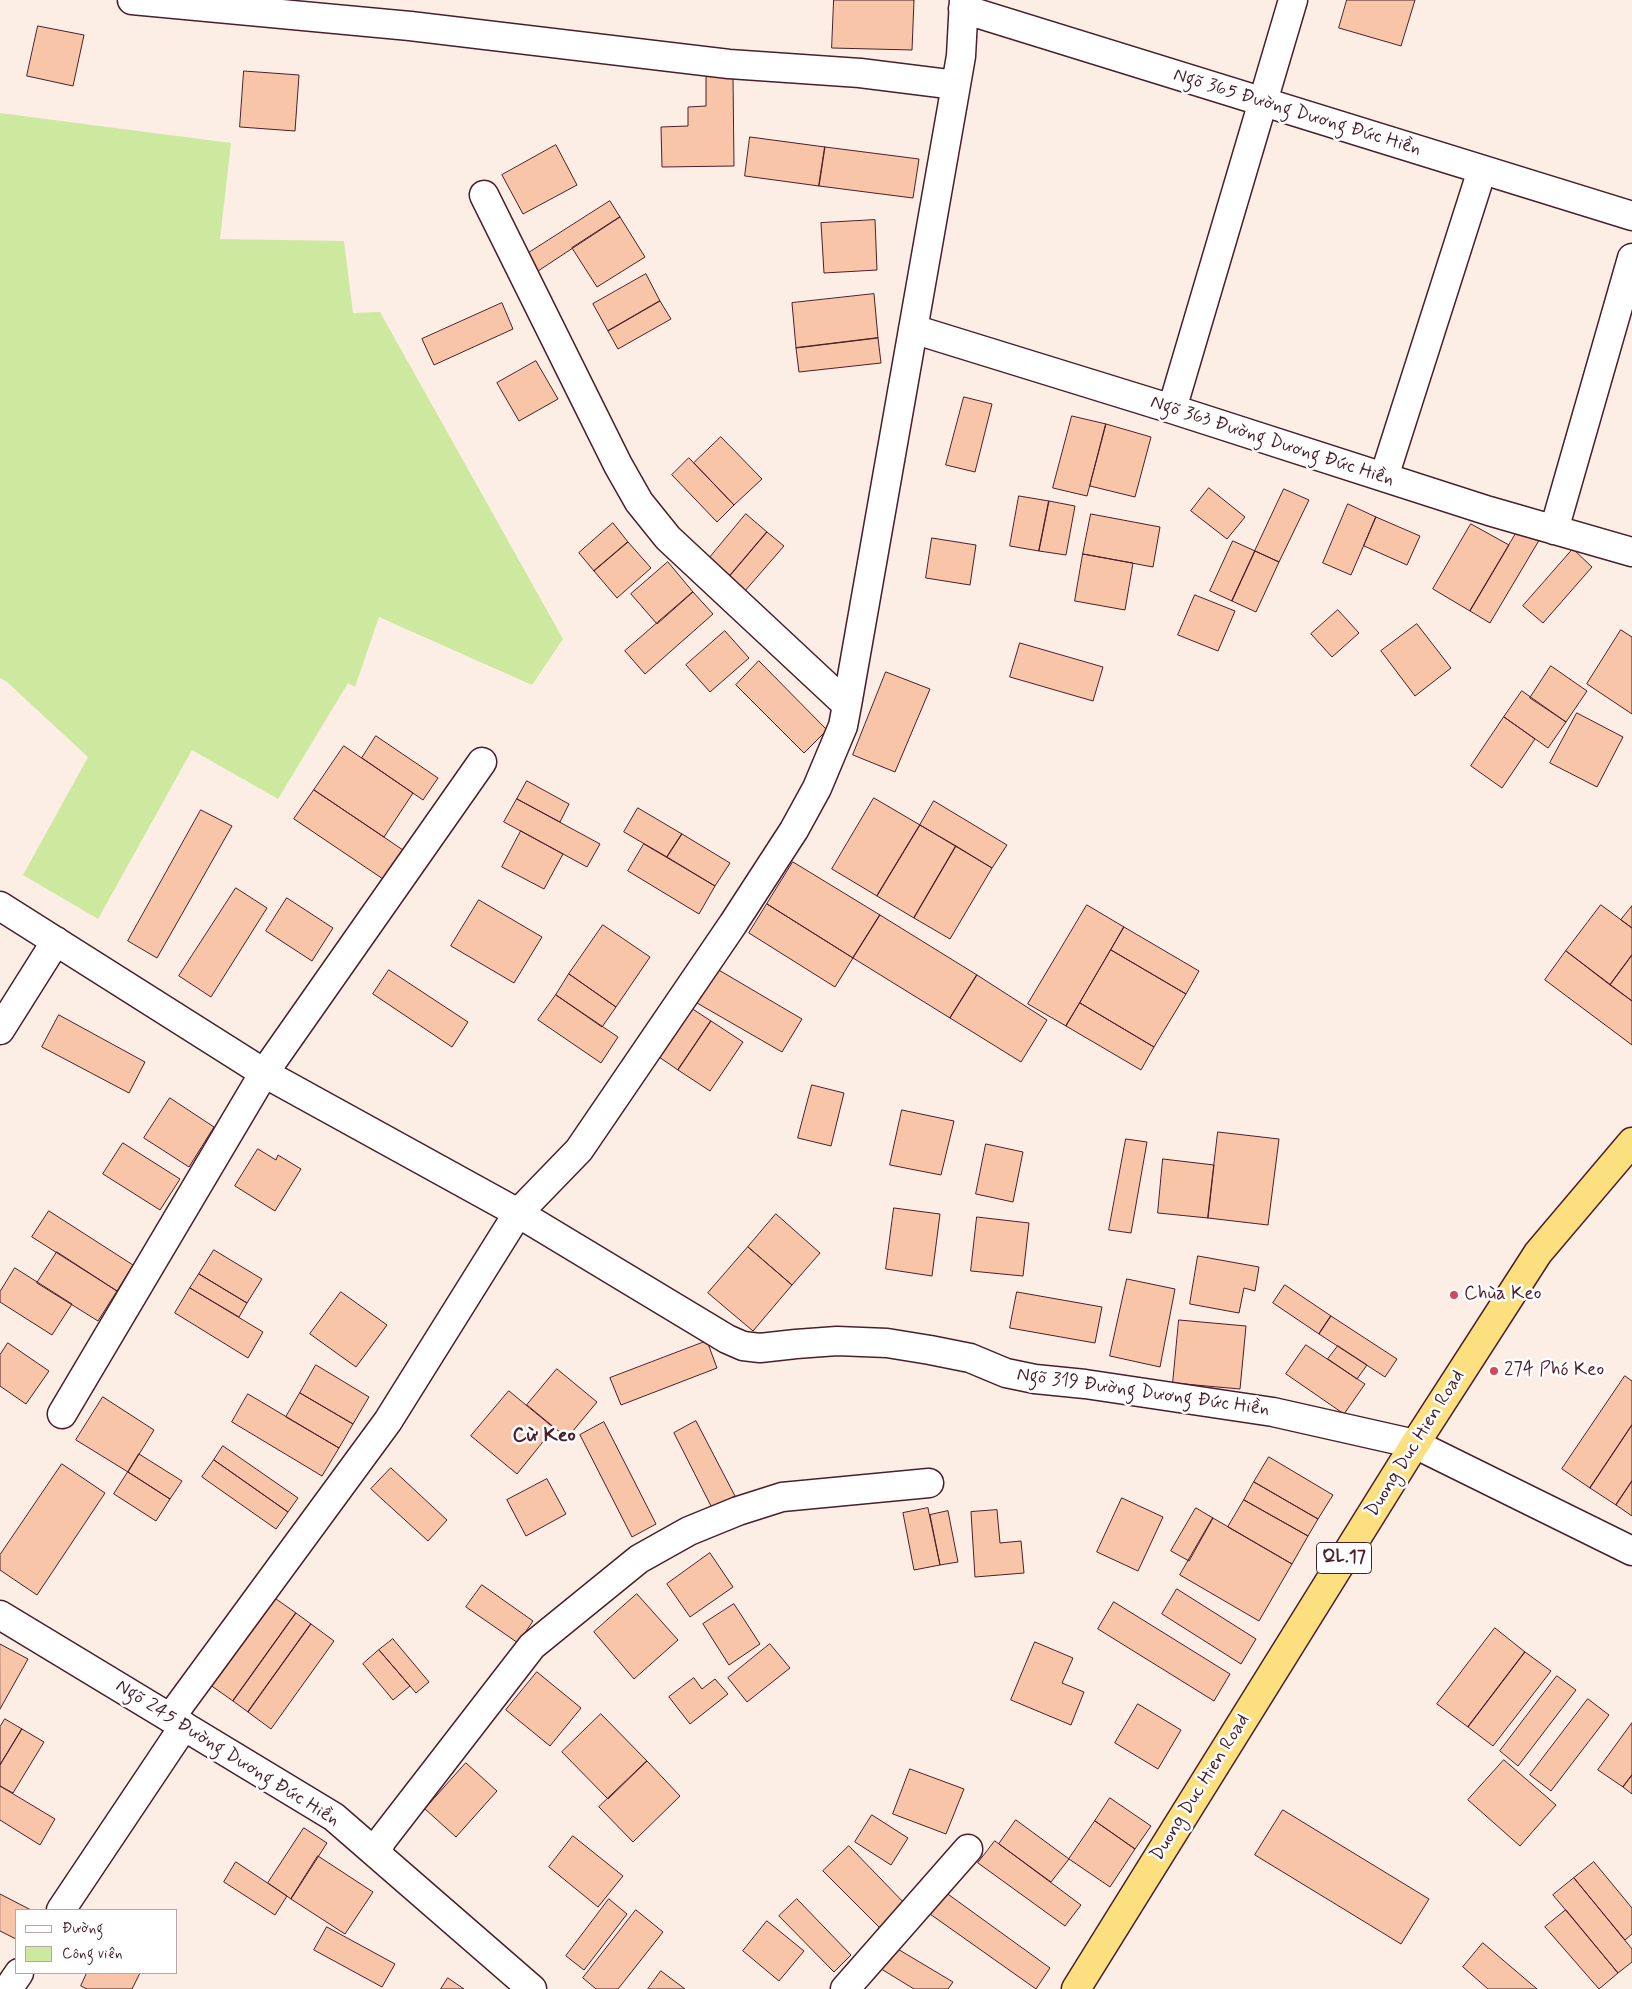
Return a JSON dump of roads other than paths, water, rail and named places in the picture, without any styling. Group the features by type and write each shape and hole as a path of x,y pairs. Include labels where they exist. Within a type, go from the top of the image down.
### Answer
{"highway":[{"name":"Duong Duc Hien Road","path":"1076,1989 1415,1444 1538,1253 1632,1142"}],"street":[{"path":"132,0 410,26 729,64 860,73 956,85"},
{"path":"1172,409 1293,0"},
{"path":"62,1909 177,1722 388,1421 518,1213 578,1150 733,924 794,830 817,788 843,726 847,705 961,56 964,4"},
{"name":"Ngõ 365 Đường Dương Đức Hiền","path":"964,4 1262,102 1632,216"},
{"path":"1384,477 1482,170"},
{"path":"484,195 618,466 640,502 668,538 847,705"},
{"path":"1554,530 1632,258"},
{"name":"Ngõ 363 Đường Dương Đức Hiền","path":"913,329 1172,409 1489,511 1632,552"},
{"path":"62,1414 264,1073 482,762"},
{"name":"Ngõ 319 Đường Dương Đức Hiền","path":"0,906 264,1073 518,1213 727,1339 743,1346 772,1348 837,1341 887,1343 970,1358 1006,1373 1035,1379 1085,1384 1274,1412 1415,1444 1632,1552"},
{"path":"0,1030 56,941"},
{"path":"376,1853 382,1840 532,1646 639,1559 689,1531 738,1511 782,1497 929,1483"},
{"name":"Ngõ 245 Đường Dương Đức Hiền","path":"0,1615 334,1817 532,1989"},
{"path":"845,1989 968,1849"},
{"path":"8,1989 18,1974"}],"place":[{"name":"Chùa Keo","path":"1454,1295"},
{"name":"274 Phó Keo","path":"1494,1371"}],"district":[{"name":"Cừ Keo","path":"544,1437"}]}
